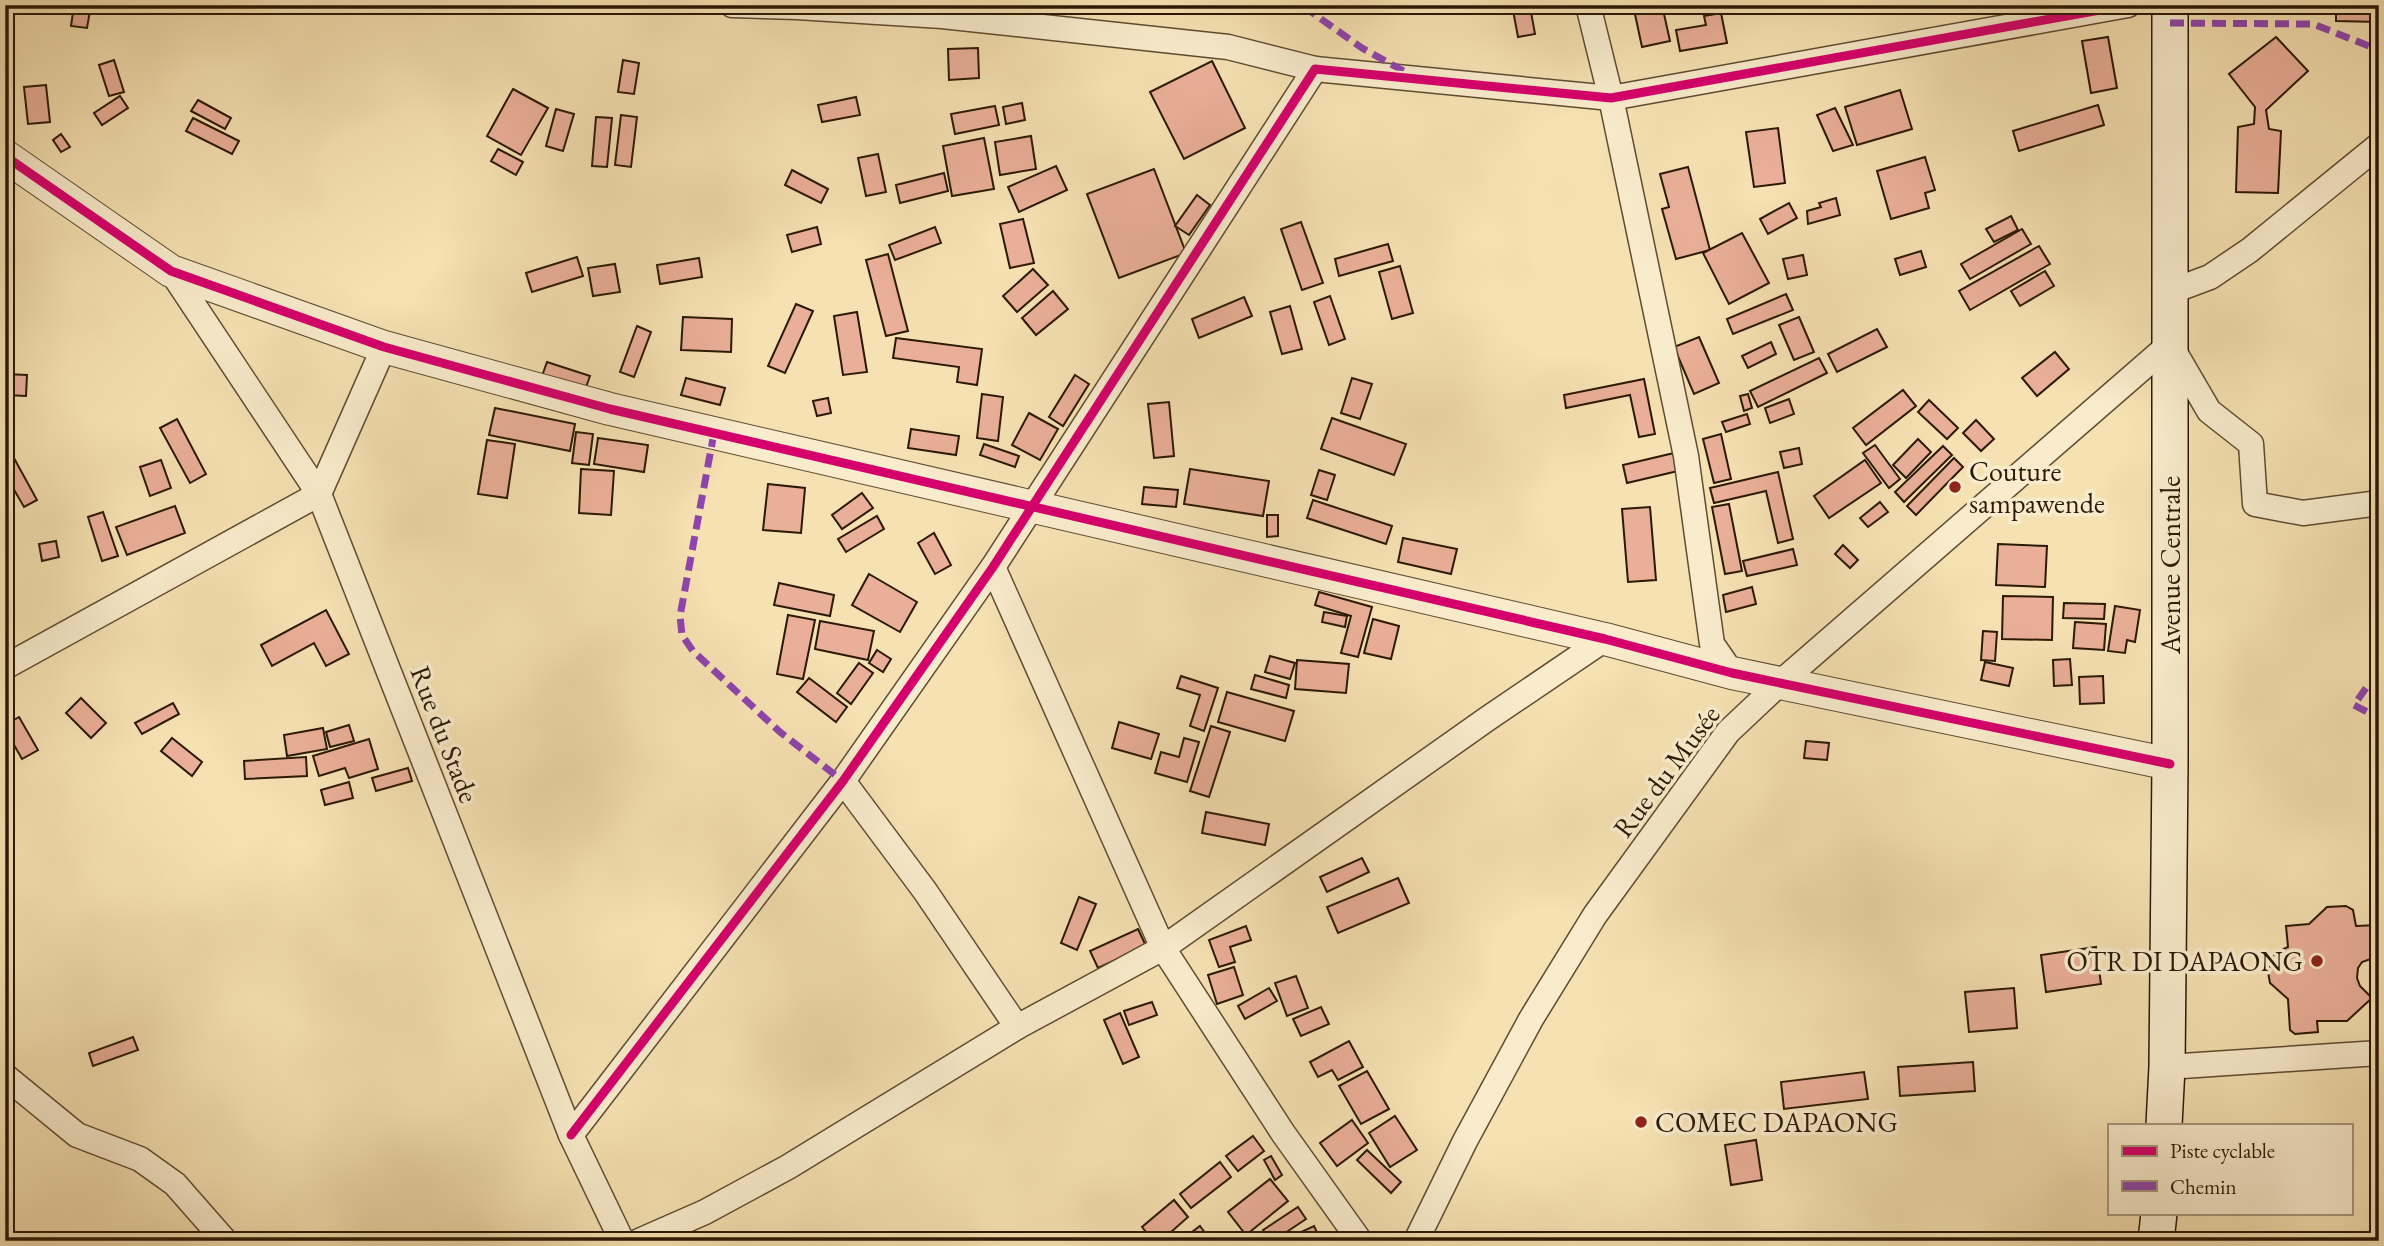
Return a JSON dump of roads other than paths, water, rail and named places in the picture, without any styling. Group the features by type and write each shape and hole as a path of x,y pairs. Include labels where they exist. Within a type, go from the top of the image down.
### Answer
{"main road":[{"name":"Avenue Centrale","path":"2164,1124 2170,764 2169,5"},
{"path":"2156,1241 2159,1214"}],"street":[{"path":"732,5 943,10 1228,47 1315,69 1611,97 2128,5"},
{"path":"1588,5 1611,97 1686,456 1712,643 1732,673"},
{"path":"571,1135 843,781 993,567 1315,69"},
{"path":"2170,292 2210,277 2250,250 2379,145"},
{"path":"5,156 171,271 384,347 610,409 1605,639 1732,673 2170,764"},
{"name":"Rue du Stade","path":"171,271 319,494 571,1135 622,1241"},
{"path":"2170,344 2208,411 2251,444 2255,504 2303,513 2379,503"},
{"name":"Rue du Musée","path":"1416,1241 1517,1044 1595,915 1728,732 1780,682 2170,344"},
{"path":"5,667 319,494 384,347"},
{"path":"993,567 1163,948 1283,1133 1360,1241"},
{"path":"639,1241 705,1212 788,1167 1017,1027 1163,948 1605,639"},
{"path":"843,781 925,891 1017,1027"},
{"path":"2167,1067 2379,1052"},
{"path":"5,1076 77,1135 140,1159 176,1184 225,1241"}],"place":[{"name":"Couture sampawende","path":"1955,487"},
{"name":"OTR DI DAPAONG","path":"2317,961"},
{"name":"COMEC DAPAONG","path":"1641,1122"}]}
